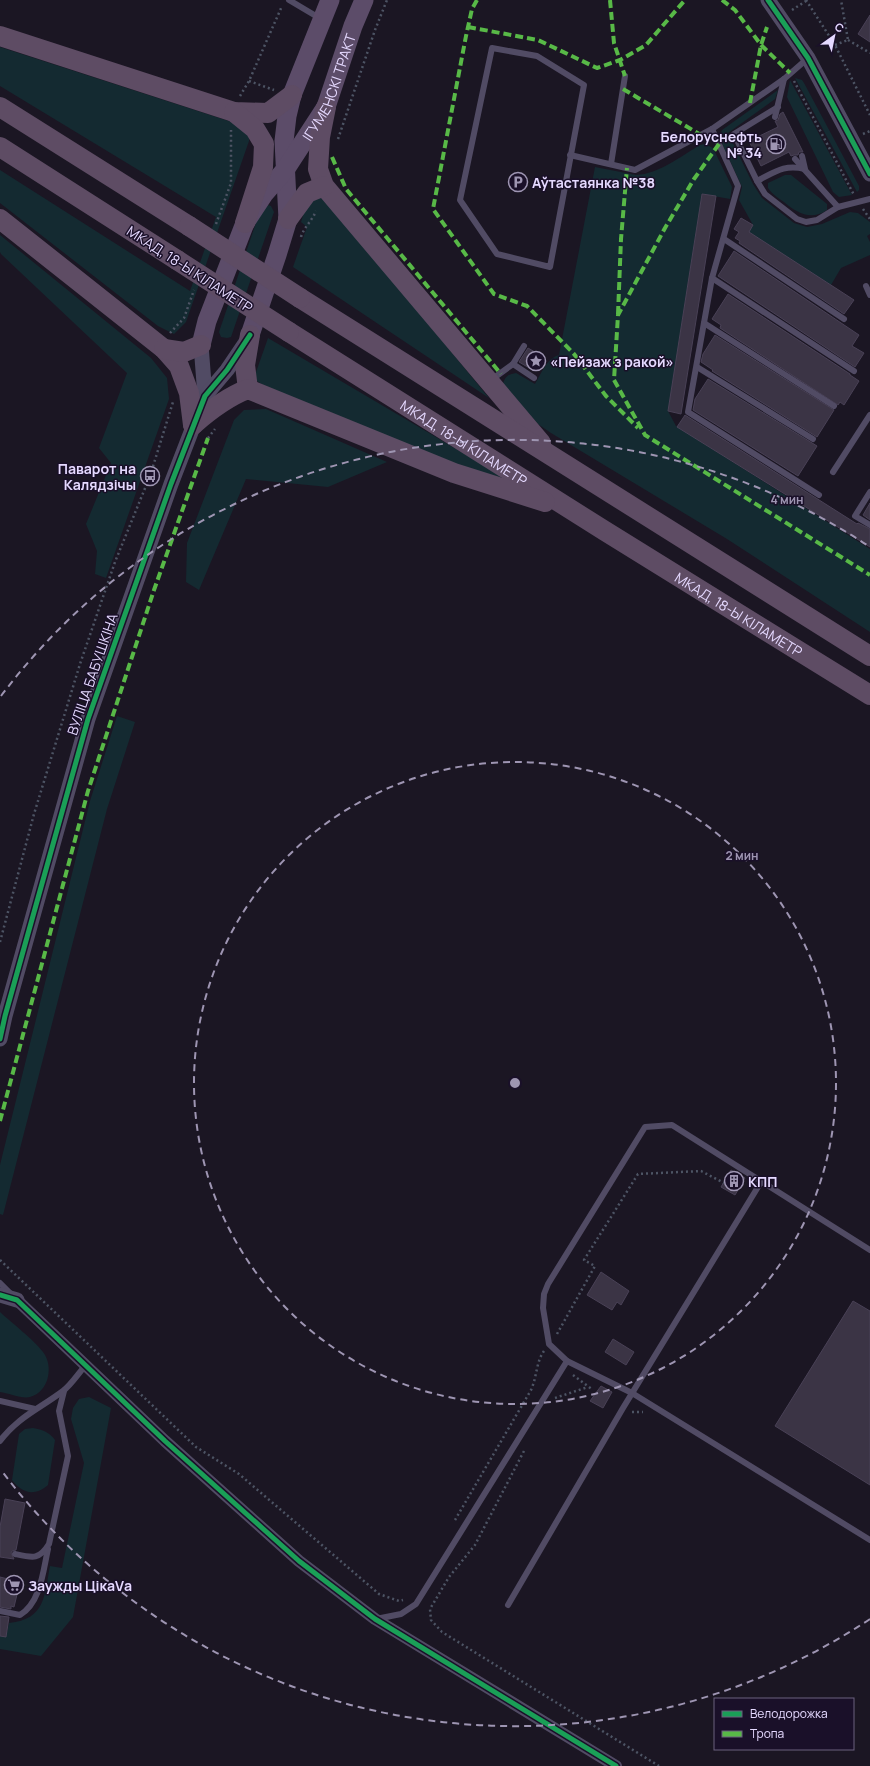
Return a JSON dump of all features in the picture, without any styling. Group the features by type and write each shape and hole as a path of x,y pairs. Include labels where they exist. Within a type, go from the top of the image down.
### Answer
{"highway":[{"path":"0,36 268,113 284,93"},
{"path":"237,105 264,144 263,167 245,223"},
{"path":"0,107 556,460 870,656"},
{"path":"326,107 320,137 318,169 324,186 488,382 556,460"},
{"name":"МКАД, 18-Ы КІЛАМЕТР","path":"0,147 604,531 870,695"},
{"path":"288,219 308,193 324,186"},
{"path":"0,219 164,350 179,366 189,393 193,425"},
{"path":"248,388 246,365 250,335"},
{"path":"164,350 184,352 201,345"},
{"path":"193,425 234,394 248,388 454,473 543,501 604,531"}],"main road":[{"name":"ІГУМЕНСКІ ТРАКТ","path":"250,335 288,219 284,141 286,116 284,93 322,20 330,0"},
{"name":"ІГУМЕНСКІ ТРАКТ","path":"201,345 207,322 245,223 264,194 285,170 326,107 353,26 364,0"}],"street":[{"path":"768,0 808,58 870,174"},
{"name":"ВУЛІЦА БАБУШКІНА","path":"0,1039 5,1016 88,719 204,396 227,370 250,335"},
{"name":"ВУЛІЦА БАБУШКІНА","path":"201,345 204,396"},
{"path":"0,1295 18,1300 85,1366 165,1441 299,1561 375,1619 616,1766"}],"lane":[{"path":"289,0 322,20"},
{"path":"492,48 537,56 584,85 570,155 550,267 497,254 460,200 492,48"},
{"path":"570,155 635,170 712,129 784,79 808,58"},
{"path":"611,164 625,76"},
{"path":"775,116 784,79"},
{"path":"778,106 781,113"},
{"path":"778,106 734,134 765,194 797,219 806,222 817,220 838,208 870,199"},
{"path":"712,129 738,186 712,278 688,412 819,495"},
{"path":"802,156 805,169"},
{"path":"795,159 838,208"},
{"path":"757,181 787,167 794,166 805,169"},
{"path":"724,239 844,319"},
{"path":"712,278 854,370"},
{"path":"866,286 870,295"},
{"path":"704,323 834,406"},
{"path":"488,382 513,364 524,346"},
{"path":"513,364 534,378"},
{"path":"697,367 813,439"},
{"path":"833,472 869,419"},
{"path":"870,492 855,516 870,525"},
{"path":"870,1250 672,1125 645,1127 548,1284 544,1294 543,1308 549,1344 567,1361 632,1394 870,1540"},
{"path":"508,1605 632,1394 761,1182"},
{"path":"0,1283 18,1300"},
{"path":"375,1619 401,1614 416,1604 567,1361"},
{"path":"0,1441 9,1428 35,1409 64,1391 85,1366"},
{"path":"0,1611 20,1615 27,1611 39,1588 68,1456 59,1410 64,1391"},
{"path":"0,1402 35,1409"},
{"path":"15,1554 33,1558 43,1554 49,1544"}],"path":[{"path":"237,105 284,0"},
{"path":"337,143 375,30 387,0"},
{"path":"806,0 835,45 870,115"},
{"path":"841,0 848,40 870,54"},
{"path":"835,45 848,40"},
{"path":"790,73 858,203 870,219"},
{"path":"249,81 284,93"},
{"path":"0,942 34,814 80,664 115,562 150,476 174,400"},
{"path":"555,1337 595,1266 584,1260 638,1174 701,1171 724,1183"},
{"path":"0,1260 196,1447 238,1474 379,1594 399,1601 410,1598"},
{"path":"453,1524 531,1390 535,1381 538,1359 543,1352"},
{"path":"563,1368 593,1390"}],"shaded area":[{"path":"0,47 238,124 249,134 249,141 186,322 174,334 158,326 0,203 0,170 190,291 216,217 0,86"},
{"path":"795,78 802,80 804,83 859,186 859,190 857,192"},
{"path":"790,80 852,195 839,197 833,192 787,97"},
{"path":"778,90 775,99 728,133 753,184 762,198 794,223 807,227 822,224 850,212 858,213 870,222 870,234 867,236 870,242 870,255 841,268 831,285 748,232 753,225 739,200 742,187 719,137 722,130"},
{"path":"705,144 713,148 732,187 730,199 702,194 668,411 676,426 870,549 870,632 727,539 551,433 538,424 503,384 508,376 516,373 535,384 551,359 559,355 595,167 636,175 645,174 661,168 700,145"},
{"path":"785,175 791,175 827,204 827,210 815,215 804,214 775,196 768,188 768,183"},
{"path":"319,195 327,200 489,398 293,267 307,227 301,222 308,200"},
{"path":"265,204 271,206 274,212 231,337 221,337 219,332 261,208"},
{"path":"0,235 151,358 167,378 169,399 106,578 95,574 97,551 86,524 111,463 99,448 127,373 1,254"},
{"path":"268,338 519,486 433,457 263,385 257,381 255,375"},
{"path":"266,409 387,462 328,487 246,479 199,590 186,582 187,543 234,420 244,410"},
{"path":"117,716 135,722 107,809 3,1215 0,1214 0,1165 90,801"},
{"path":"0,1312 34,1342 46,1358 49,1371 48,1378 42,1390 30,1397 19,1397 0,1392"},
{"path":"89,1397 111,1408 73,1617 41,1656 0,1649 0,1631 7,1632 9,1623 21,1621 30,1617 37,1611 44,1596 50,1566 62,1568 84,1463 71,1419 73,1408 79,1399"},
{"path":"33,1428 46,1432 55,1440 48,1485 38,1491 28,1492 20,1488 12,1480 19,1434 25,1429"}],"building":[{"path":"870,15 870,42 858,34"},
{"path":"783,112 803,152 799,152 798,155 791,156 789,152 761,166 749,141 778,127 775,121 778,120 780,114"},
{"path":"702,194 716,196 681,414 668,411"},
{"path":"741,218 753,225 749,232 854,300 844,314 739,243 740,241 735,238 739,232 734,229"},
{"path":"734,251 859,335 852,346 864,353 855,367 718,276"},
{"path":"728,294 859,381 844,405 840,402 838,405 720,328 721,325 712,319"},
{"path":"715,335 834,410 817,437 712,371 713,370 701,362 703,354"},
{"path":"528,348 540,355 531,369 519,362"},
{"path":"708,379 817,446 798,476 693,410 695,399"},
{"path":"685,415 857,524 858,523 870,529 870,547 677,427"},
{"path":"870,503 870,520 863,515"},
{"name":"КПП","path":"731,1170 745,1178 735,1195 721,1187"},
{"path":"601,1272 629,1291 621,1305 617,1302 612,1310 587,1295"},
{"path":"853,1301 870,1311 870,1485 775,1426"},
{"path":"613,1339 634,1352 626,1365 605,1352"},
{"path":"601,1386 612,1392 603,1408 590,1401"},
{"path":"5,1499 25,1503 16,1550 12,1551 11,1553 14,1559 0,1557 0,1527"},
{"path":"0,1577 20,1582 14,1607 11,1606 11,1609 0,1607"},
{"path":"0,1616 9,1617 6,1637 0,1636"}],"marked path":[{"path":"477,0 472,9 466,36 433,209 494,294 527,306 574,354 606,396 638,428"},
{"path":"610,0 614,43 625,76"},
{"path":"468,27 538,40 597,68 620,60 646,45 685,0"},
{"path":"722,0 735,10 761,45 790,73"},
{"path":"750,103 761,45 767,27"},
{"path":"623,89 701,135"},
{"path":"719,144 694,179 665,228 618,315 614,380 645,435 870,575"},
{"path":"332,157 346,189 501,374"},
{"path":"618,314 621,239 627,168"},
{"path":"0,1121 88,791 154,590 208,438"}],"cycle path":[{"path":"768,0 808,58 870,174"},
{"path":"0,1039 5,1016 88,719 171,484 205,396 227,370 250,335"},
{"path":"0,1295 17,1300 165,1441 299,1561 375,1619 616,1766"}],"place":[{"name":"Белоруснефть № 34","path":"776,144"},
{"name":"Аўтастаянка №38","path":"518,182"},
{"name":"«Пейзаж з ракой»","path":"536,361"},
{"name":"Паварот на Калядзічы","path":"150,476"},
{"name":"КПП","path":"734,1181"},
{"name":"Заужды ЦікаVа","path":"14,1585"}]}
